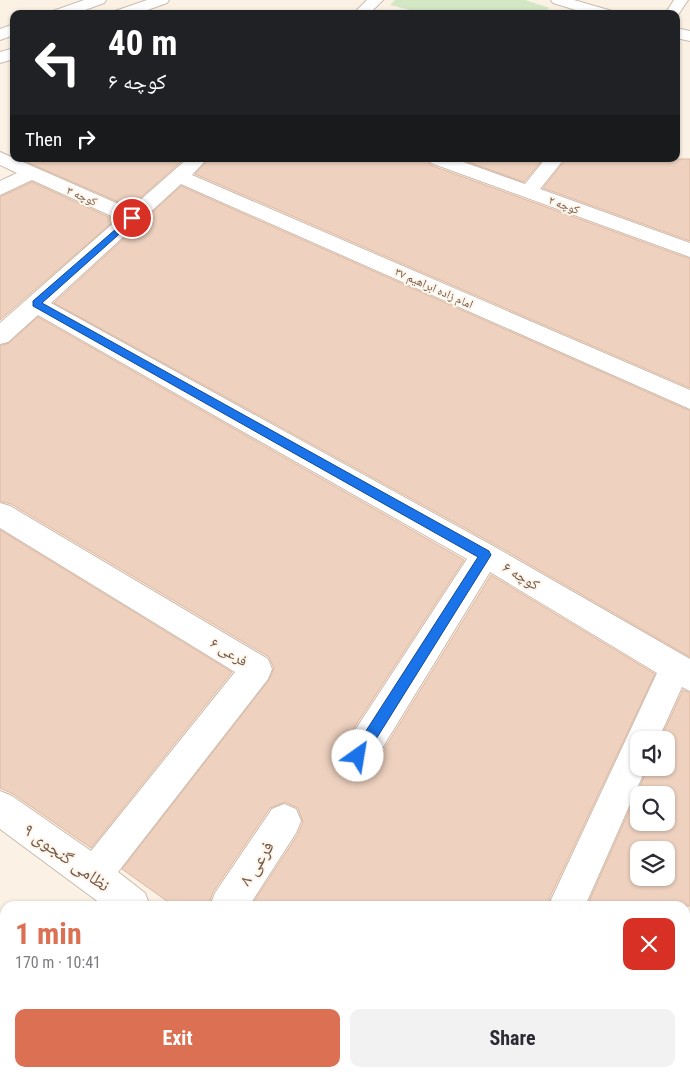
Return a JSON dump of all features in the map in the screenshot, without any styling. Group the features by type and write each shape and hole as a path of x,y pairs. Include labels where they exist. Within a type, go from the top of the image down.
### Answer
{"street":[{"path":"70,10 99,0"},
{"path":"132,10 162,0"},
{"path":"365,10 376,0"},
{"path":"558,0 593,10"},
{"name":"کوچه ۳","path":"0,158 132,218"},
{"path":"0,336 195,162"},
{"name":"کوچه ۲","path":"446,162 690,250"},
{"path":"528,192 553,162"},
{"path":"0,189 31,173"},
{"name":"امام زاده ابراهیم ۳۷","path":"179,176 690,400"},
{"name":"کوچه ۶","path":"36,304 485,555 683,672"},
{"name":"فرعی ۶","path":"0,514 258,669 94,875"},
{"path":"358,756 485,555"},
{"path":"647,731 683,672"},
{"path":"569,900 630,768"},
{"name":"نظامی گنجوی ۹","path":"0,808 94,875 126,901"},
{"name":"فرعی ۸","path":"231,901 284,821"}],"green space":[{"path":"395,0 525,0 550,8 546,10 411,10 390,5"}],"building":[{"path":"680,159 690,159 690,241 543,188 564,162 680,162"},
{"path":"27,162 181,162 130,207"},
{"path":"206,162 428,162 430,165 690,259 690,388 195,174"},
{"path":"468,162 541,162 524,182"},
{"path":"32,182 115,220 0,320 0,197"},
{"path":"181,186 690,411 690,657 496,545 54,303"},
{"path":"38,317 464,560 344,743 340,757 345,770 359,774 372,769 491,575 655,674 549,899 550,901 254,901 298,834 303,822 298,808 285,802 270,808 213,892 210,901 167,901 122,869 269,680 274,668 269,657 11,504 0,501 0,346 9,343"},
{"path":"0,530 232,672 91,848 13,794 0,788"},
{"path":"683,690 690,693 690,901 589,901 630,809 630,831 675,831 675,786 640,786 644,776 675,776 675,731 664,731"}],"route":[{"path":"132,218 36,304 485,555 358,756"}]}
